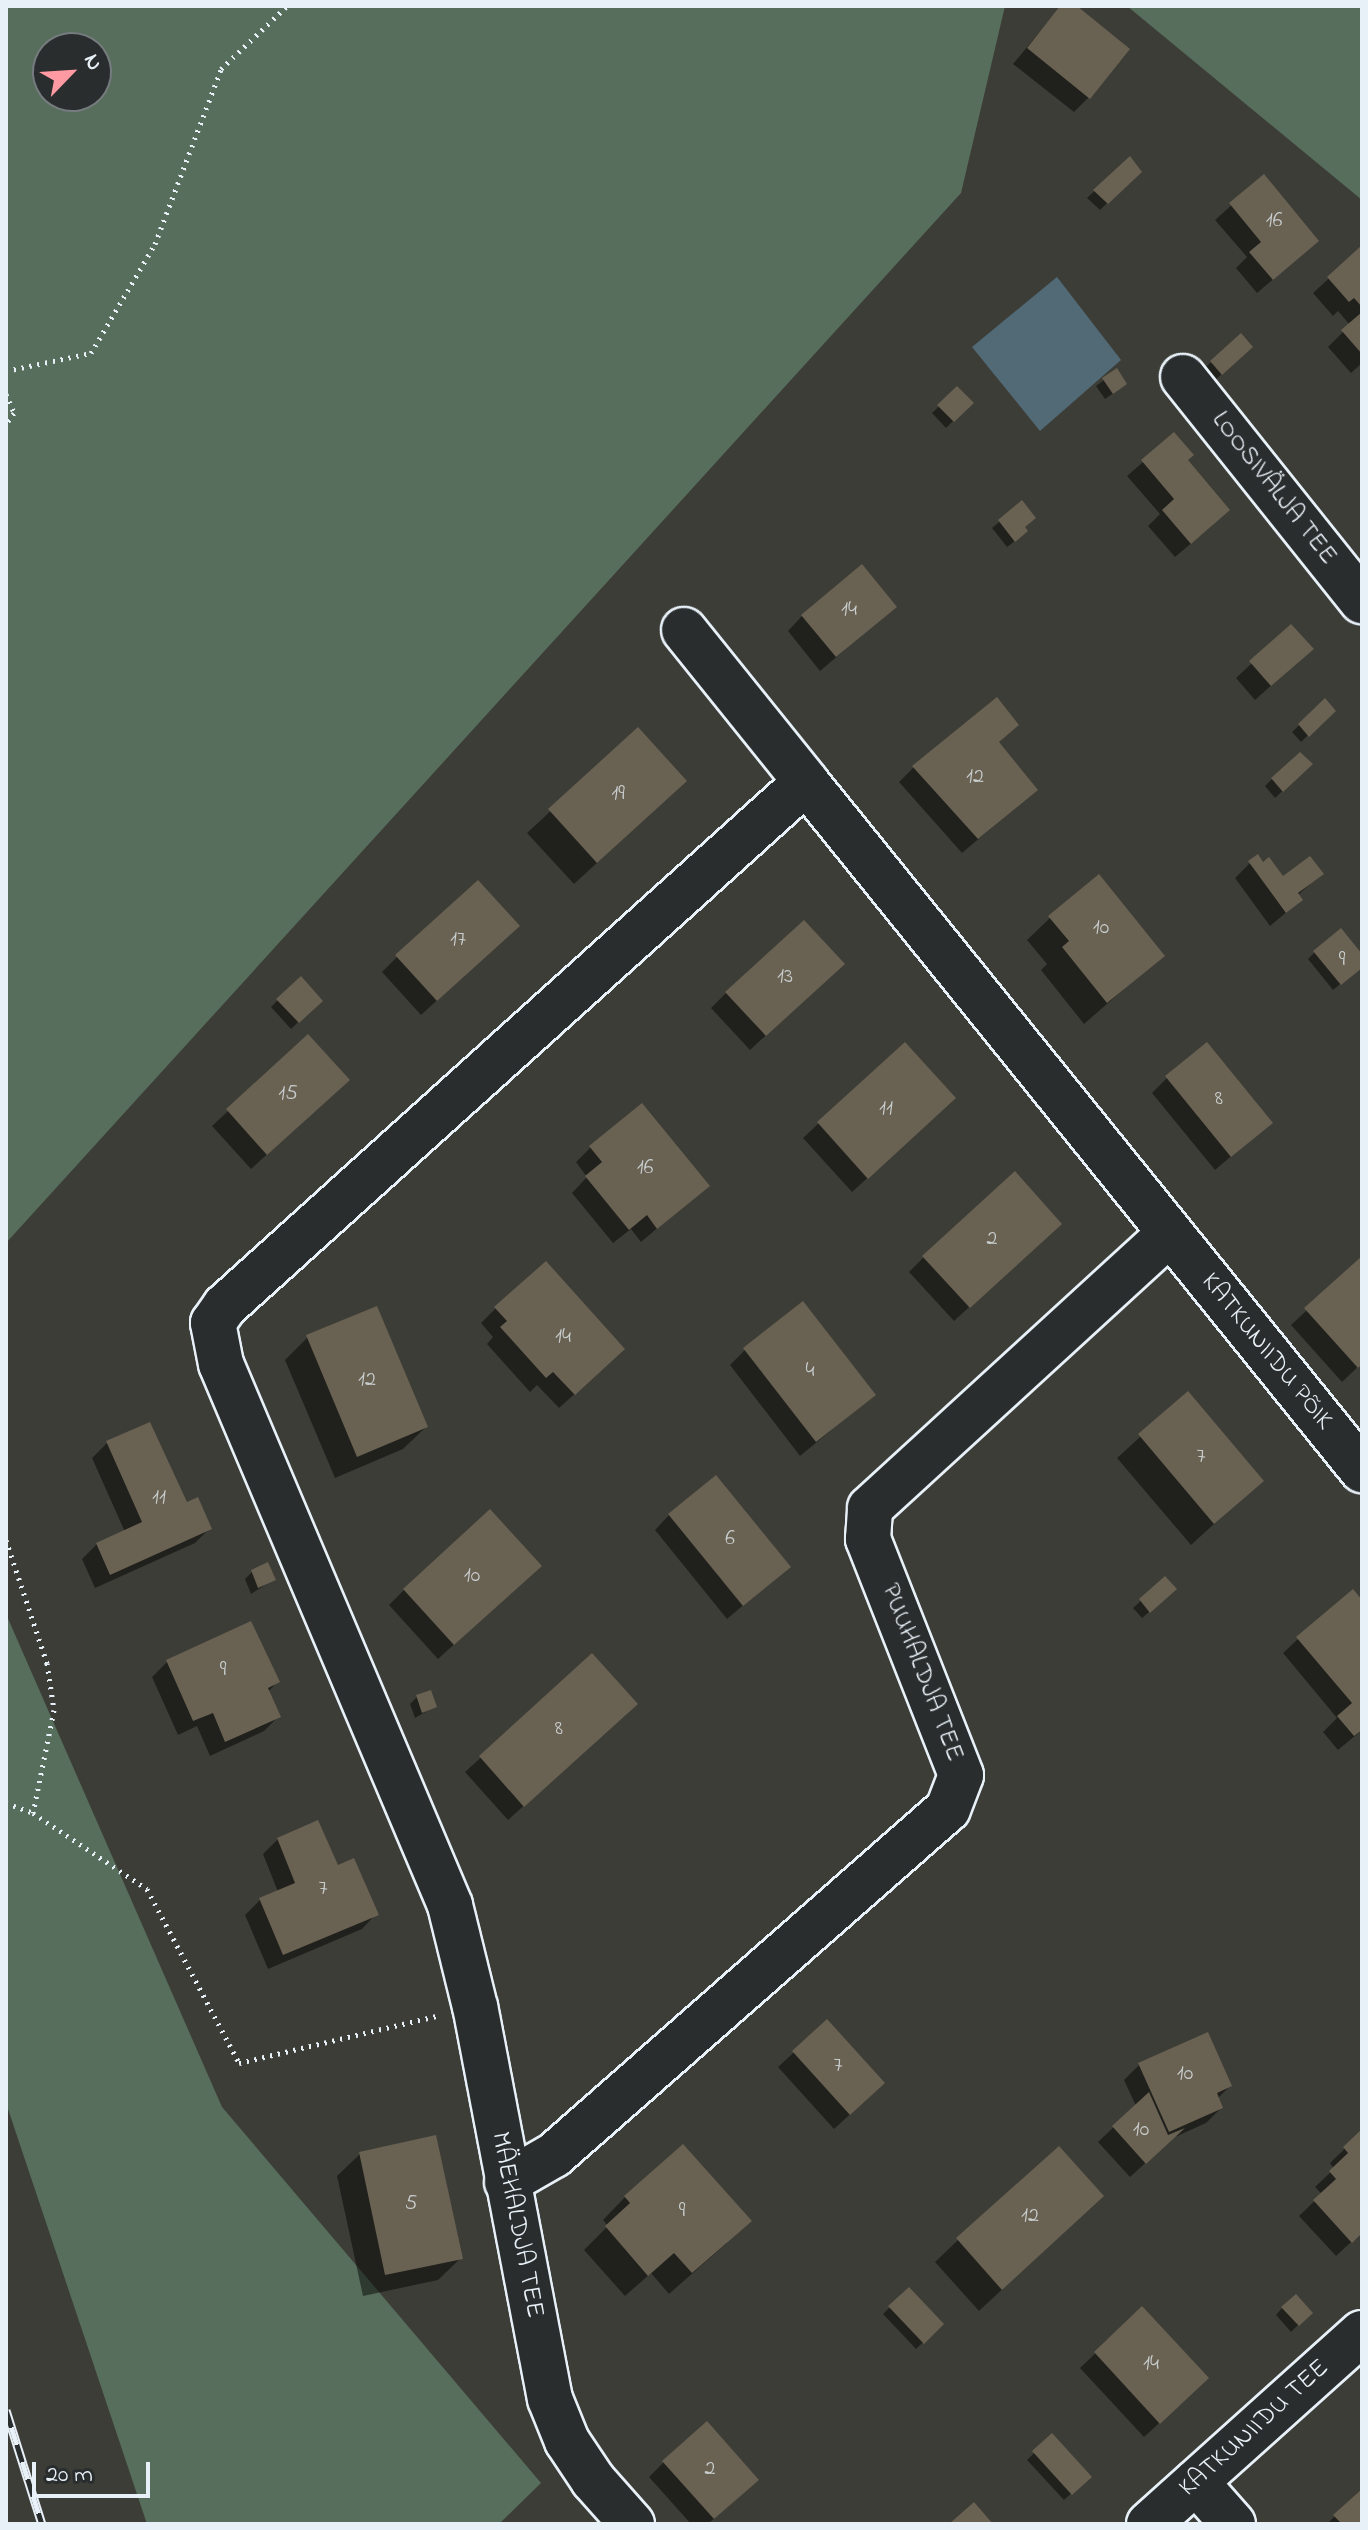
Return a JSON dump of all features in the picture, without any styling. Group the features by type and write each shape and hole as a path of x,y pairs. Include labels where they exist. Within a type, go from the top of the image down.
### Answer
{"street":[{"name":"LOOSIVÄLJA TEE","path":"1183,377 1362,601"},
{"name":"KATKUNIIDU PÕIK","path":"684,630 1362,1470"},
{"name":"MÄEHALDJA TEE","path":"632,2524 593,2480 567,2441 550,2399 475,2007 450,1905 221,1364 213,1323 225,1306 806,782"},
{"name":"PUUHALDJA TEE","path":"507,2182 554,2155 948,1809 961,1775 868,1539 870,1508 1169,1234"},
{"name":"KATKUNIIDU TEE","path":"1149,2524 1362,2333"},
{"path":"1196,2482 1233,2524"}],"path":[{"path":"6,371 91,353 155,244 221,69 287,6"},
{"path":"6,394 14,413 6,424"},
{"path":"6,1540 47,1663 54,1710 33,1813"},
{"path":"6,1803 33,1813 147,1889 239,2063 475,2007"}],"green space":[{"path":"6,6 1005,6 961,193 6,1243"},
{"path":"1127,6 1362,6 1362,200"},
{"path":"6,1614 222,2107 541,2483 499,2524 147,2524 6,2103"}],"water":[{"path":"1057,277 1121,360 1040,431 972,347"}],"building":[{"path":"1060,6 1077,6 1130,49 1090,99 1027,48"},
{"path":"1130,156 1142,172 1108,204 1093,190"},
{"path":"1264,174 1319,241 1273,280 1249,252 1261,242 1229,203"},
{"path":"1362,245 1362,307 1354,298 1349,302 1327,277"},
{"path":"1362,312 1362,354 1341,330"},
{"path":"1241,333 1253,347 1222,375 1210,361"},
{"path":"1117,368 1127,384 1113,394 1102,378"},
{"path":"957,386 974,403 954,422 937,405"},
{"path":"1174,432 1194,455 1188,460 1230,510 1191,544 1162,510 1174,499 1141,460"},
{"path":"1022,500 1036,518 1025,527 1028,531 1015,542 998,520"},
{"path":"862,564 897,607 836,657 801,615"},
{"path":"1291,624 1314,649 1271,686 1249,661"},
{"path":"997,697 1019,725 999,742 1038,790 978,839 912,766"},
{"path":"1325,698 1336,711 1309,737 1298,724"},
{"path":"638,727 687,781 597,863 548,809"},
{"path":"1300,752 1313,764 1283,792 1271,778"},
{"path":"1258,854 1263,862 1269,857 1283,876 1310,856 1324,874 1298,893 1303,900 1286,913 1248,861"},
{"path":"1099,874 1165,956 1107,1003 1062,947 1069,941 1048,916"},
{"path":"478,880 520,926 437,1001 395,955"},
{"path":"804,920 845,964 766,1036 725,992"},
{"path":"1341,928 1362,954 1362,968 1341,985 1313,951"},
{"path":"301,976 323,1001 299,1023 276,999"},
{"path":"308,1034 350,1080 267,1155 226,1109"},
{"path":"905,1042 956,1098 868,1179 817,1122"},
{"path":"1207,1042 1273,1123 1231,1157 1165,1076"},
{"path":"642,1103 710,1186 657,1229 647,1215 629,1230 585,1176 602,1162 589,1146"},
{"path":"1015,1171 1062,1224 970,1308 922,1256"},
{"path":"1362,1256 1362,1364 1358,1368 1304,1308"},
{"path":"546,1261 625,1349 575,1395 553,1372 546,1378 500,1327 507,1321 494,1307"},
{"path":"803,1301 876,1395 816,1442 743,1348"},
{"path":"377,1306 428,1427 357,1457 306,1335"},
{"path":"1188,1391 1264,1481 1214,1524 1138,1434"},
{"path":"150,1422 187,1502 198,1497 212,1529 110,1575 96,1543 142,1522 106,1441"},
{"path":"716,1475 791,1567 743,1606 668,1514"},
{"path":"490,1509 542,1566 454,1645 403,1589"},
{"path":"268,1562 276,1580 258,1588 251,1570"},
{"path":"1165,1576 1177,1589 1150,1613 1139,1599"},
{"path":"1353,1589 1362,1600 1362,1730 1354,1736 1337,1716 1352,1703 1296,1637"},
{"path":"251,1621 280,1682 268,1688 281,1717 225,1742 213,1713 193,1721 166,1660"},
{"path":"592,1653 638,1704 524,1807 479,1756"},
{"path":"431,1690 437,1707 422,1713 416,1695"},
{"path":"318,1820 338,1865 354,1858 379,1915 283,1955 259,1898 295,1883 277,1838"},
{"path":"827,2019 885,2083 850,2115 792,2051"},
{"path":"1208,2032 1232,2086 1217,2093 1223,2108 1169,2132 1138,2063"},
{"path":"1149,2092 1168,2135 1185,2128 1146,2164 1112,2126"},
{"path":"1362,2129 1362,2233 1352,2243 1313,2200 1336,2179 1329,2171 1348,2153 1343,2147"},
{"path":"436,2135 463,2259 385,2275 359,2152"},
{"path":"683,2144 752,2221 692,2273 674,2253 648,2276 605,2226 630,2203 624,2196"},
{"path":"1059,2146 1104,2196 1002,2290 956,2238"},
{"path":"909,2287 944,2324 924,2344 888,2306"},
{"path":"1296,2294 1313,2313 1299,2326 1281,2307"},
{"path":"1142,2306 1209,2378 1160,2424 1094,2352"},
{"path":"707,2421 759,2480 714,2519 662,2461"},
{"path":"1052,2433 1092,2477 1072,2495 1032,2451"},
{"path":"1362,2489 1362,2524 1342,2524 1333,2515"},
{"path":"974,2502 993,2524 949,2524"}],"railway":[{"path":"6,2410 42,2524"}]}
